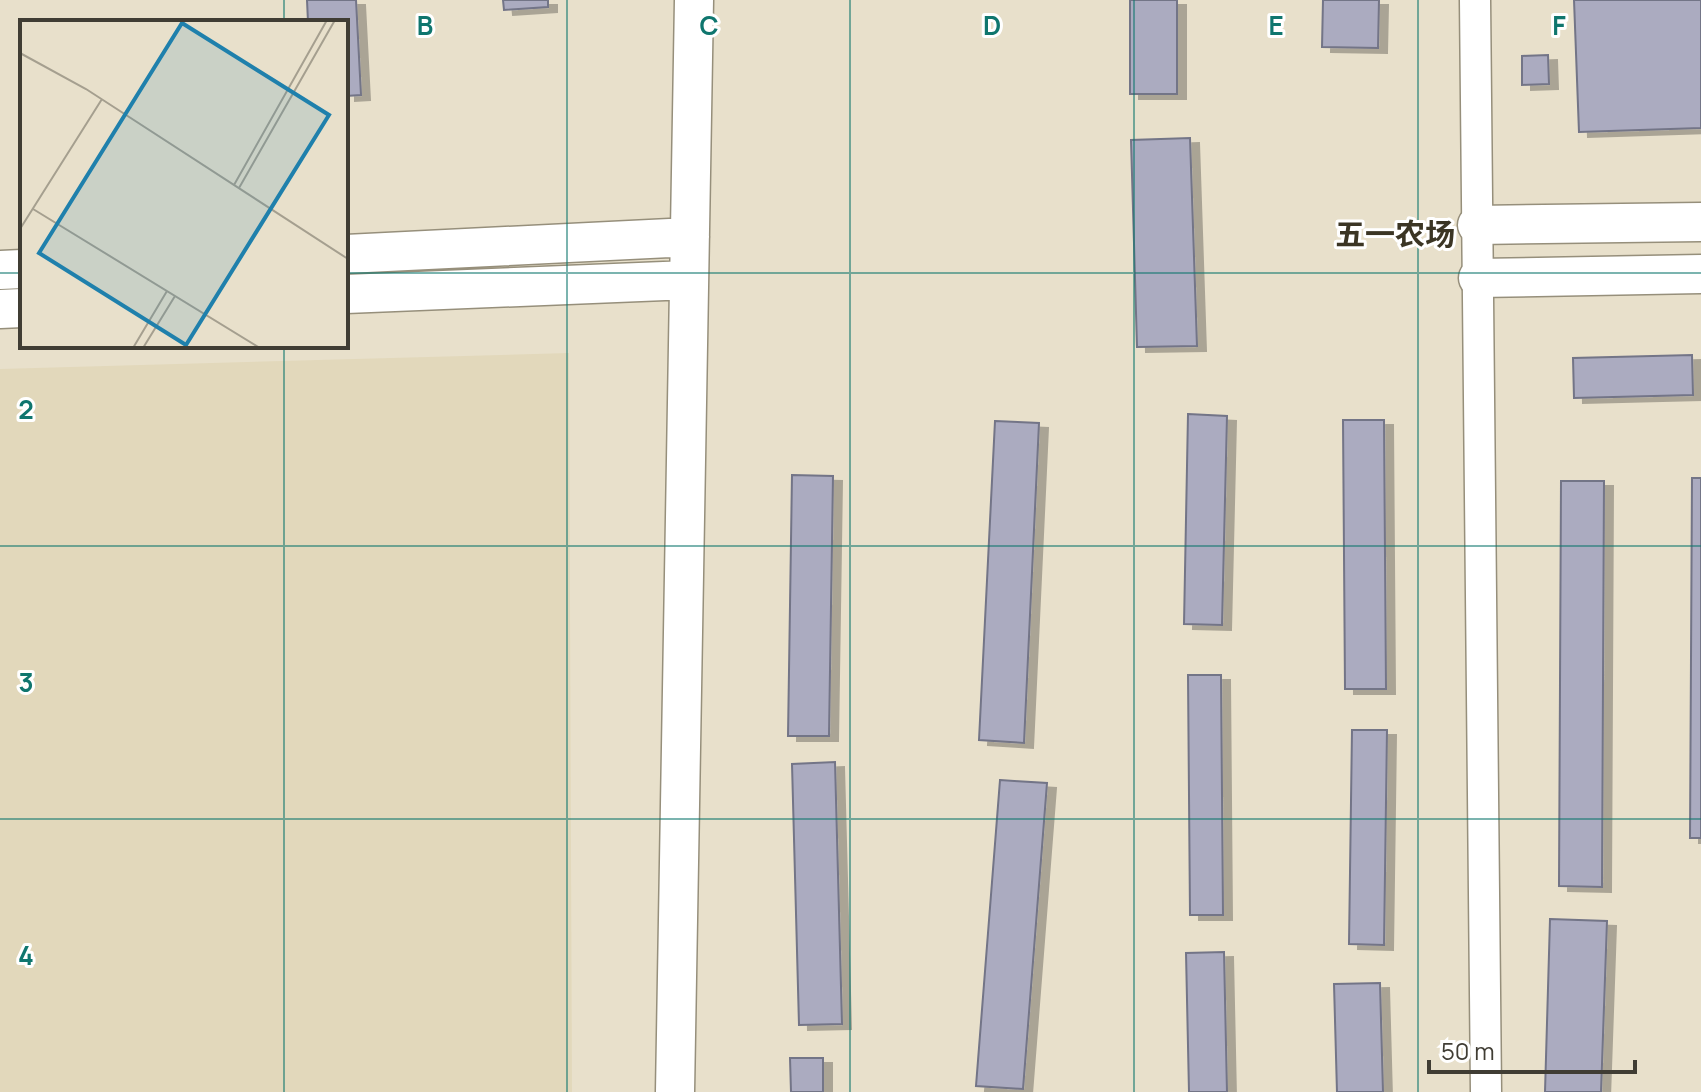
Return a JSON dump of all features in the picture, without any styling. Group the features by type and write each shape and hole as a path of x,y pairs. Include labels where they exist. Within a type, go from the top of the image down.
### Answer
{"street":[{"path":"675,1092 694,0"},
{"path":"1475,0 1486,1092"},
{"path":"1477,225 1701,222"},
{"path":"348,254 690,237"},
{"path":"0,270 20,269"},
{"path":"1478,278 1701,274"},
{"path":"348,294 689,280"},
{"path":"0,309 20,308"}],"shaded area":[{"path":"569,353 572,1092 0,1092 0,369"}],"building":[{"path":"307,0 356,0 361,95 348,96 348,20 308,20"},
{"path":"503,0 548,0 548,7 504,10"},
{"path":"1130,0 1177,0 1177,94 1130,94"},
{"path":"1323,0 1379,0 1378,48 1322,47"},
{"path":"1574,0 1701,0 1701,128 1579,132"},
{"path":"1548,55 1549,84 1522,85 1522,56"},
{"path":"1190,138 1197,346 1137,347 1131,140"},
{"path":"1692,355 1693,395 1574,398 1573,358"},
{"path":"1188,414 1227,416 1222,625 1184,624"},
{"path":"1343,420 1384,420 1386,689 1345,689"},
{"path":"995,421 1039,423 1024,743 979,740"},
{"path":"792,475 833,476 829,736 788,736"},
{"path":"1692,478 1701,478 1701,838 1690,838"},
{"path":"1561,481 1604,481 1602,887 1559,886"},
{"path":"1188,675 1221,675 1223,915 1190,915"},
{"path":"1352,730 1387,730 1384,945 1349,944"},
{"path":"835,762 842,1024 799,1025 792,764"},
{"path":"1000,780 1047,783 1023,1089 976,1086"},
{"path":"1550,919 1607,921 1601,1092 1545,1092"},
{"path":"1224,952 1227,1092 1189,1092 1186,953"},
{"path":"1380,983 1383,1092 1337,1092 1334,984"},
{"path":"790,1058 823,1058 823,1092 791,1092"}],"district":[{"name":"五一农场","path":"1395,233"}]}
